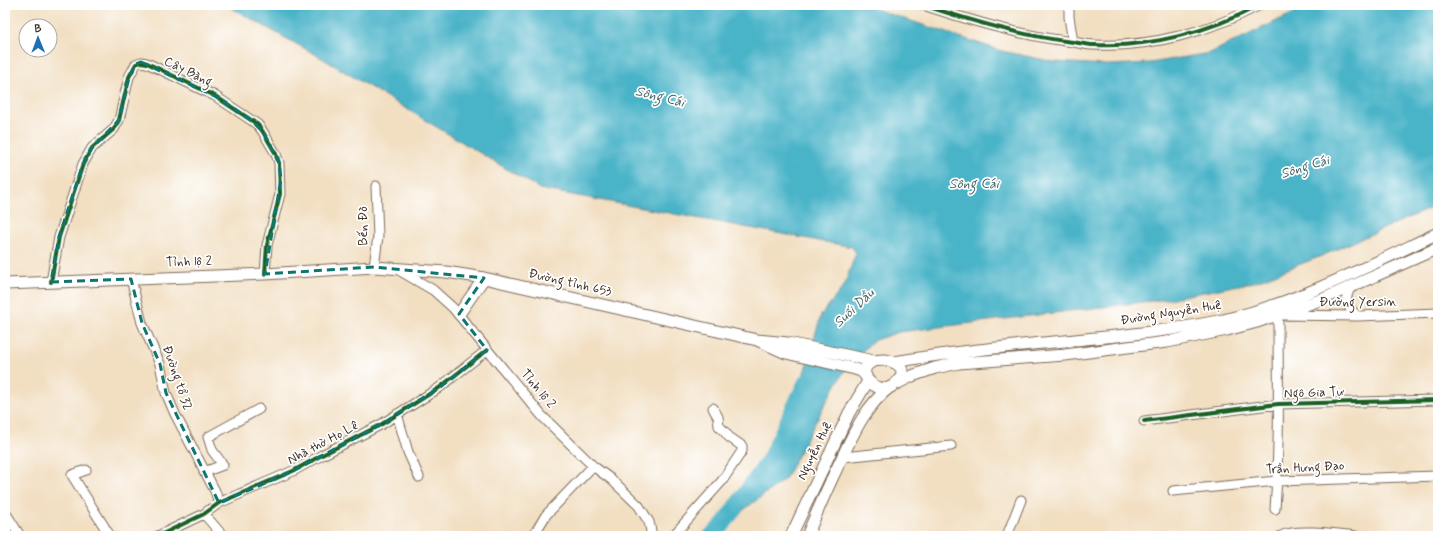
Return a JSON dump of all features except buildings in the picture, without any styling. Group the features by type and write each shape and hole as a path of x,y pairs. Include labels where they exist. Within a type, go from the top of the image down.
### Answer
{"main road":[{"name":"Đường Nguyễn Huệ","path":"893,386 912,376 953,364 1064,355 1199,337 1235,328 1277,310 1438,233"},
{"name":"Đường Nguyễn Huệ","path":"894,362 958,351 1137,334 1277,310 1323,299 1438,248"},
{"name":"Đường tỉnh 653","path":"374,267 446,272 484,278 787,348 850,361 874,361"},
{"name":"Tỉnh lộ 2","path":"5,284 264,274 374,267"},
{"path":"458,314 484,278"},
{"path":"1063,341 1064,355"},
{"path":"885,360 894,362 901,368 902,373 900,379 893,386 878,388 867,378 865,370 866,365 874,361 885,360"},
{"name":"Đường tỉnh 653","path":"850,361 867,378"},
{"name":"Nguyễn Huệ","path":"792,536 807,501 867,378"},
{"name":"Nguyễn Huệ","path":"807,536 819,506 857,426 871,405 880,395 893,386"}],"street":[{"path":"923,5 1013,31 1054,41 1094,45 1151,42 1192,34 1222,23 1260,5"},
{"path":"1069,5 1069,17 1073,42"},
{"name":"Cây Bàng","path":"51,282 59,237 84,164 92,148 114,128 120,120 129,77 136,64 141,62 148,63 215,96 251,120 258,125 276,154 281,179 280,194 267,245 264,274"},
{"name":"Bến Đò","path":"374,267 378,236 376,186"},
{"name":"Tỉnh lộ 2","path":"395,268 433,290 458,314 542,416 593,466 612,480 638,506 649,522 652,536"},
{"name":"Đường tổ 32","path":"131,278 142,323 160,364 166,393 175,414 215,491 219,503"},
{"path":"1351,287 1347,293 1348,306 1350,311 1358,316"},
{"path":"1275,509 1278,404 1277,310"},
{"name":"Đường Yersin","path":"1277,310 1358,316 1438,313"},
{"name":"Nhà thờ Họ Lê","path":"158,536 204,514 219,503 293,471 328,451 382,424 439,388 487,350"},
{"name":"Ngô Gia Tự","path":"1144,421 1278,404 1438,400"},
{"path":"673,536 713,491 742,451 742,446 729,437 719,426 718,417 713,408"},
{"path":"204,472 223,465 212,450 208,437 259,409"},
{"path":"397,414 408,452 419,477"},
{"path":"843,457 951,446"},
{"path":"533,536 546,515 593,466"},
{"path":"86,470 72,475 110,536"},
{"name":"Trần Hưng Đạo","path":"1173,491 1277,481 1438,476"},
{"path":"1007,536 1021,500"},
{"path":"807,501 819,506"},
{"path":"5,512 20,536"},
{"path":"204,514 223,536"},
{"path":"1281,536 1284,534 1297,533 1356,536"}],"highlighted area":[{"path":"141,62 215,96 251,120 263,132 279,163 281,179 265,274 374,267 484,278 459,314 487,350 439,388 382,424 293,471 219,503 166,393 160,364 142,323 131,279 51,282 59,237 83,164 92,148 119,120 129,77 136,64"}],"water":[{"name":"Sông Cái","path":"226,5 863,5 1002,51 1055,62 1107,65 1150,63 1210,53 1310,5 1438,5 1438,205 1319,257 1254,282 1168,299 899,332 875,340 858,355 843,373 785,479 722,526 769,465 799,415 796,400 821,315 844,286 856,253 852,247 540,189 320,57"}],"waterway":[{"name":"Suối Dầu","path":"711,536 722,526 769,460 806,382"}],"cycle path":[{"path":"923,5 1016,32 1089,45 1137,44 1180,36 1221,23 1260,5"},
{"path":"51,282 59,237 83,164 92,148 114,129 119,120 129,77 136,64 141,62 147,63 215,96 251,120 258,125 276,154 279,163 280,194 267,245 265,274"},
{"path":"158,536 204,514 219,503 293,471 382,424 439,388 487,350"},
{"path":"1144,421 1278,404 1438,400"}]}
